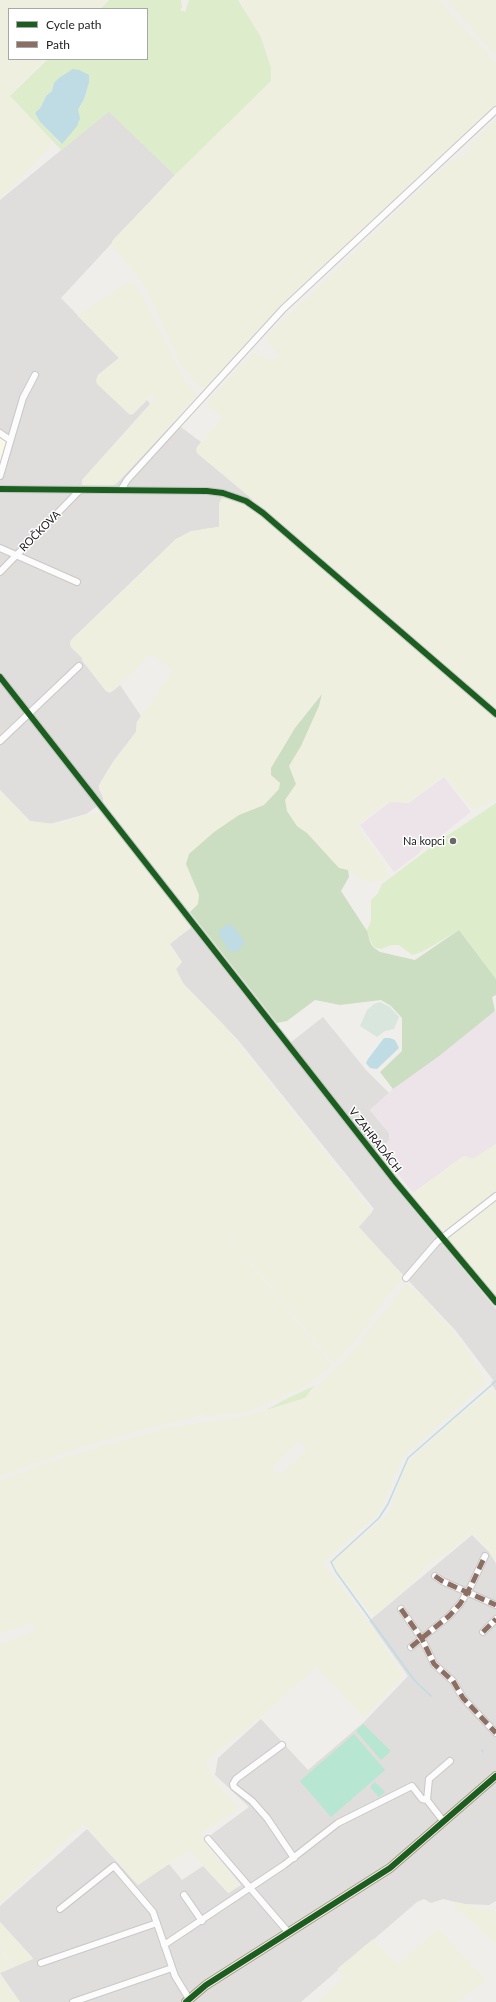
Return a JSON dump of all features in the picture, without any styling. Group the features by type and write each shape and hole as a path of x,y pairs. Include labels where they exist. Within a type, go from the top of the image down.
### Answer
{"main road":[{"path":"187,2000 206,1984 390,1868 496,1776"}],"street":[{"path":"121,490 127,480 284,309 496,110"},
{"path":"0,476 23,398 34,375"},
{"path":"0,433 10,440"},
{"path":"0,489 207,491 231,495 246,501 263,513 496,714"},
{"name":"ROČKOVA","path":"0,572 80,490"},
{"path":"0,548 77,582"},
{"path":"0,741 79,666"},
{"name":"V ZAHRADÁCH","path":"0,677 442,1238 496,1302"},
{"path":"406,1278 442,1238 496,1196"},
{"path":"411,1647 449,1616 467,1593 485,1556"},
{"path":"435,1576 467,1593 496,1605"},
{"path":"400,1609 422,1639 434,1664 453,1681 463,1698 496,1733"},
{"path":"482,1632 496,1619"},
{"path":"282,1745 236,1779 233,1784 234,1787 252,1801 267,1818 294,1858"},
{"path":"427,1800 429,1780 450,1761"},
{"path":"164,1945 294,1858 338,1823 412,1786 422,1799 427,1800 444,1822"},
{"path":"208,1839 288,1932"},
{"path":"60,1909 114,1866 153,1912 172,1968 187,2000"},
{"path":"184,1895 202,1921"},
{"path":"41,1962 157,1923"},
{"path":"73,2002 172,1968"}],"shaded area":[{"path":"109,111 175,175 61,298 119,358 98,375 133,414 147,400 150,404 82,480 82,485 113,485 117,483 174,422 201,442 197,447 197,453 253,499 247,505 219,504 219,527 203,529 176,539 70,642 71,647 82,657 82,660 106,691 113,691 120,685 141,716 137,722 136,732 113,762 99,785 99,789 104,797 102,803 86,814 50,824 30,821 0,790 0,200"},
{"path":"0,436 7,441 0,466"},
{"path":"444,777 471,812 428,846 424,847 418,854 394,872 360,825 390,802 409,803"},
{"path":"191,927 285,1047 323,1017 366,1070 389,1093 370,1110 389,1133 389,1141 370,1156 496,1309 496,1391 491,1383 493,1380 456,1331 358,1227 374,1209 238,1040 183,983 176,969 182,962 170,944"},
{"path":"380,1002 390,1007 399,1017 394,1029 385,1031 377,1037 360,1026 367,1010 374,1004"},
{"path":"496,1011 496,1144 473,1159 465,1156 461,1158 413,1193 378,1149 389,1141 389,1133 370,1110 394,1088"},
{"path":"472,1535 489,1552 496,1563 496,1901 489,1905 464,1904 443,1899 431,1903 424,1899 417,1902 301,2002 20,2002 0,1973 33,1958 0,1922 0,1906 87,1829 138,1885 169,1864 182,1880 203,1866 228,1893 241,1885 204,1840 249,1807 215,1775 218,1758 261,1719 308,1770 364,1722 408,1676 369,1621"}],"green space":[{"path":"0,0 107,0 99,8 8,8 8,60 45,60 10,95 10,97 50,139 51,143 50,148 0,199"},
{"path":"109,0 181,0 182,7 180,10 185,12 189,0 238,0 261,37 271,68 271,81 175,175 109,112 61,150 10,96 47,60 148,60 148,8 101,8","holes":["54,83 89,83 84,99 61,144 40,122 35,113 41,107 46,96 52,91"]},
{"path":"240,0 439,0 496,63 496,105 302,286 214,379 205,388 202,388 192,379 182,366 147,292 138,277 113,247 112,241 175,175 271,81 272,77 270,63 266,46"},
{"path":"446,0 496,0 496,56 485,44"},
{"path":"496,119 496,709 345,577 197,453 196,449 223,417 210,409 207,403 246,359 255,352 273,361 278,356 266,339 270,333 450,161 466,155 469,151 471,143"},
{"path":"129,282 135,283 182,376 195,391 197,397 117,483 113,485 82,485 82,480 156,398 152,394 133,414 130,415 97,384 96,380 98,375 119,358 77,315"},
{"path":"224,498 247,505 256,512 496,719 496,798 483,807 473,810 444,776 410,802 389,802 357,825 384,863 388,874 387,877 379,881 366,882 348,870 339,868 307,833 297,826 285,805 285,800 296,781 289,766 301,746 319,706 323,696 320,695 303,716 271,768 273,778 280,783 279,789 264,805 239,815 214,832 186,864 199,895 198,904 189,911 106,804 99,789 102,780 113,762 136,732 137,722 173,670 150,654 136,670 110,693 106,691 82,658 71,647 70,642 176,539 191,531 219,527 219,504 221,499"},
{"path":"322,694 319,706 301,746 289,766 296,784 285,800 287,811 297,826 307,833 339,868 348,870 349,877 341,891 367,931 373,947 380,952 415,960 459,930 496,979 496,995 492,997 495,1011 439,1056 393,1089 380,1072 402,1051 402,1018 391,1006 381,1000 340,1005 315,1000 287,1021 277,1023 190,912 198,904 199,895 186,864 189,854 214,832 239,815 264,805 279,789 280,783 271,775 271,768 295,728"},
{"path":"0,790 30,821 54,824 101,812 191,928 169,944 181,963 176,969 182,983 223,1024 372,1212 359,1227 404,1277 385,1299 365,1329 334,1364 181,1178 332,1365 304,1387 254,1409 240,1413 210,1416 202,1414 194,1418 144,1429 82,1447 0,1476"},
{"path":"496,803 496,979 459,930 422,952 412,955 399,945 392,945 381,949 374,947 366,932 371,921 371,900 378,893 382,884 442,839"},
{"path":"496,1144 496,1194 449,1229 442,1229 412,1195 413,1193 461,1158 465,1156 473,1159"},
{"path":"496,1198 496,1297 449,1239 450,1235"},
{"path":"406,1284 408,1284 420,1294 459,1338 483,1376 484,1385 403,1457 379,1513 323,1563 369,1623 403,1675 364,1718 316,1667 260,1718 207,1760 206,1762 218,1786 239,1809 201,1833 207,1845 238,1884 238,1886 229,1893 189,1850 138,1885 84,1824 0,1904 0,1644 36,1631 31,1623 0,1634 0,1481 45,1463 170,1427 241,1417 303,1399 350,1354","holes":["299,1441 307,1450 279,1475 272,1468"]},
{"path":"314,1386 305,1398 266,1410 288,1398"},
{"path":"492,1389 496,1396 496,1563 487,1548 473,1533 444,1555 430,1562 418,1578 376,1615 371,1614 335,1569 334,1560 389,1513 402,1474 409,1460 456,1418"},
{"path":"363,1724 391,1751 381,1760 356,1731"},
{"path":"354,1734 385,1770 331,1817 300,1781"},
{"path":"375,1782 385,1792 379,1797 370,1787"},
{"path":"456,1902 496,1911 496,1946 472,1922 452,1906"},
{"path":"0,1922 33,1959 0,1973 0,1950 12,1964 11,1967 15,1965 0,1948"},
{"path":"438,1928 487,1981 457,2002 318,2002 344,1978 337,1969 373,1939 398,1964"},
{"path":"0,1976 9,1988 20,2002 0,2002"}],"water":[{"path":"73,69 89,75 89,83 84,99 78,110 80,118 77,126 62,144 40,122 35,113 41,107 46,96 52,91 54,83"},
{"path":"229,924 233,926 245,942 242,947 235,952 228,949 219,935 219,930"},
{"path":"384,1038 395,1040 399,1048 377,1069 370,1068 366,1063"}],"waterway":[{"path":"431,1696 415,1681 336,1572 331,1562 379,1518 388,1504 408,1458 496,1381"}],"marked path":[{"path":"411,1647 449,1616 460,1604 471,1586 485,1556"},
{"path":"435,1576 442,1581 496,1605"},
{"path":"401,1609 422,1639 434,1664 453,1681 463,1698 496,1733"},
{"path":"483,1632 496,1619"}],"cycle path":[{"path":"0,489 207,491 223,493 246,501 263,513 496,714"},
{"path":"0,677 395,1181 496,1302"},
{"path":"186,2002 206,1985 390,1868 496,1776"}],"place":[{"name":"Na kopci","path":"453,841"}]}
